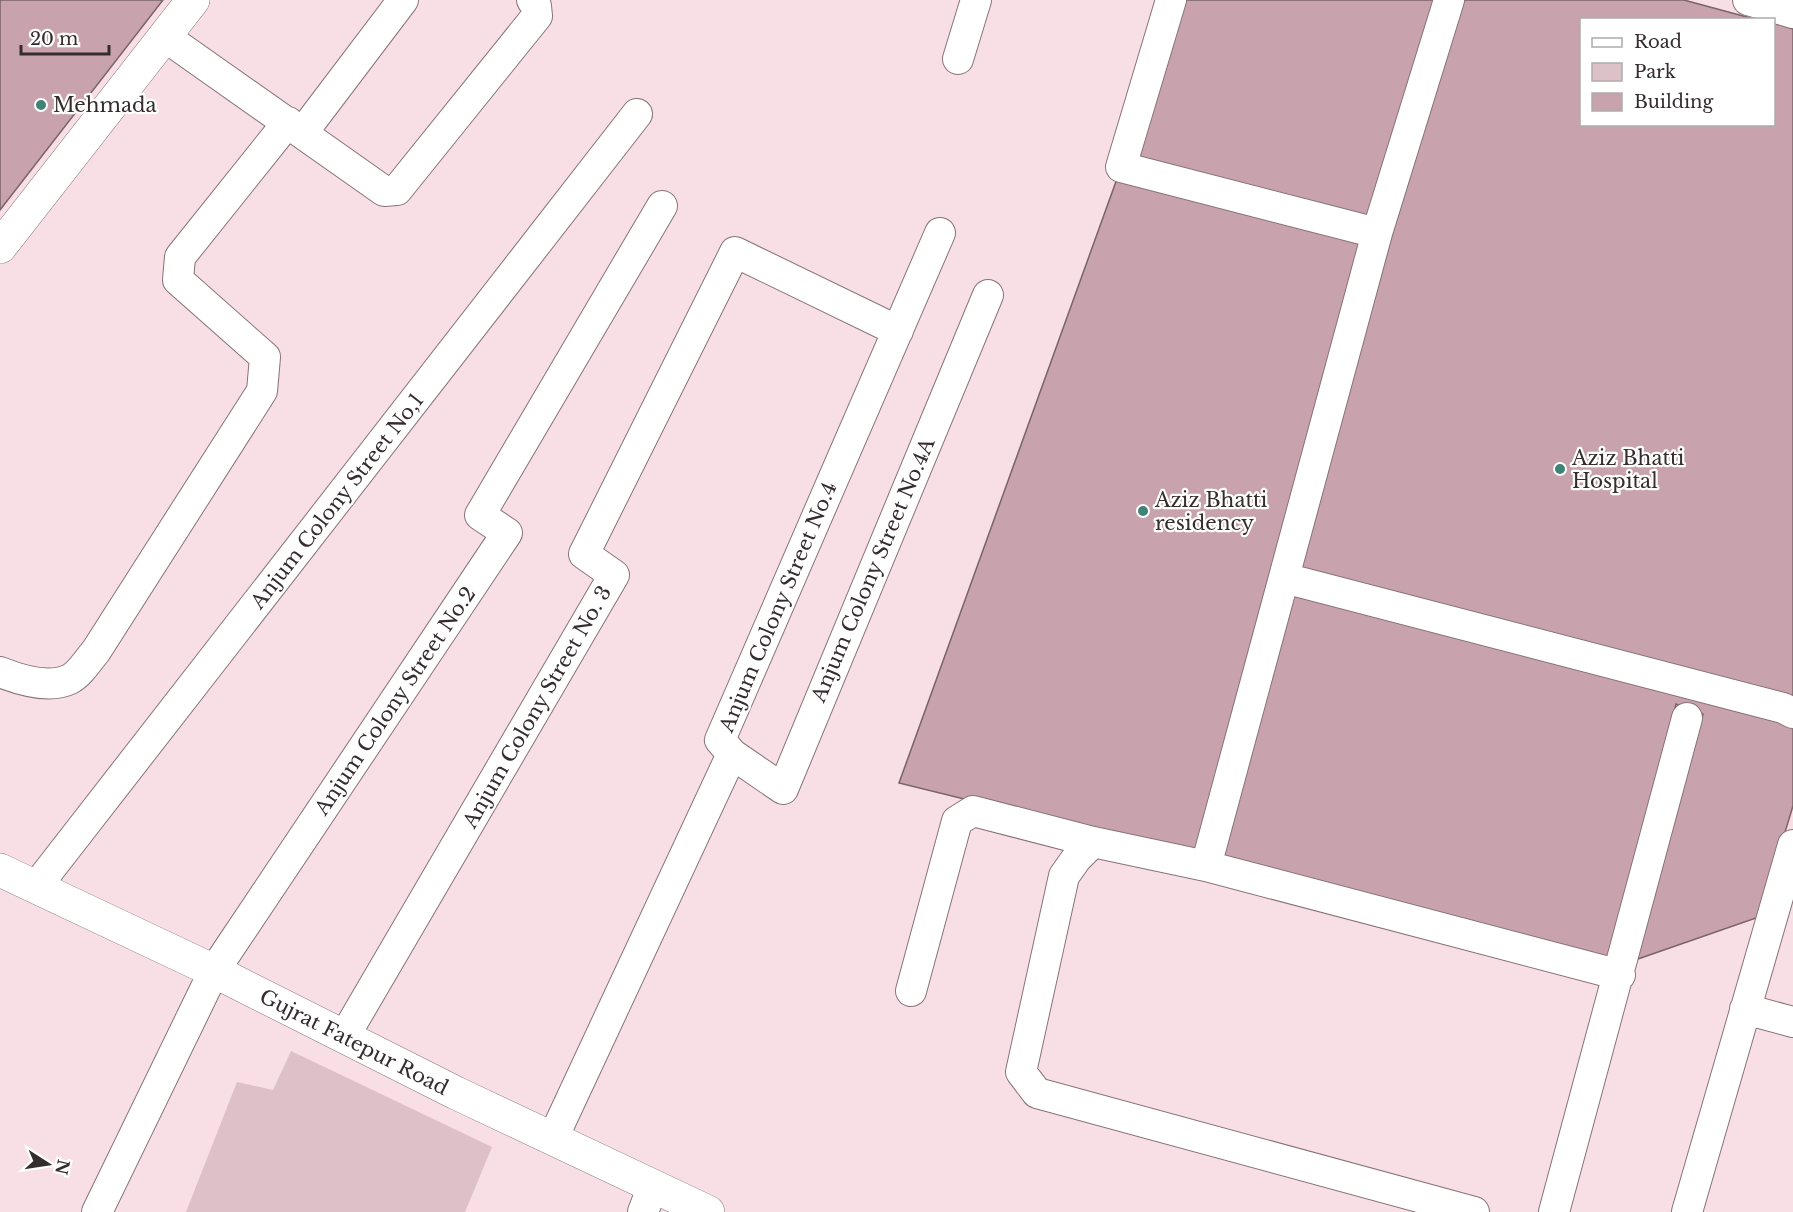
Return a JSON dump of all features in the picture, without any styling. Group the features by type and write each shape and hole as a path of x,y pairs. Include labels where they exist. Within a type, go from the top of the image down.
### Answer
{"main road":[{"path":"0,247 193,0"},
{"name":"Gujrat Fatepur Road","path":"0,870 214,971 553,1138 648,1199 708,1212"}],"street":[{"path":"0,672 18,680 52,683 71,678 77,672 96,651 262,392 265,357 178,280 180,257 403,0"},
{"path":"164,36 384,192 397,190 537,16 536,6 532,0"},
{"path":"958,59 976,0"},
{"path":"1171,0 1121,167 1377,233"},
{"path":"1206,866 1377,233 1449,0"},
{"path":"1748,0 1793,12"},
{"name":"Anjum Colony Street No,1","path":"36,887 637,114"},
{"name":"Anjum Colony Street No.2","path":"97,1212 214,971 507,533 480,515 662,206"},
{"name":"Anjum Colony Street No.4","path":"553,1138 732,754 720,740 940,233"},
{"name":"Anjum Colony Street No. 3","path":"344,1037 614,575 584,554 735,252 898,331"},
{"name":"Anjum Colony Street No.4A","path":"732,754 783,789 988,295"},
{"path":"1284,578 1783,708 1793,713"},
{"path":"1554,1212 1620,975 1687,718"},
{"path":"911,991 957,821 973,810 1093,842 1206,866 1620,975"},
{"path":"1093,842 1076,859 1064,876 1021,1072 1036,1093 1474,1212"},
{"path":"1686,1212 1793,845"},
{"path":"1745,1009 1793,1022"}],"green space":[{"path":"291,1051 492,1147 465,1212 186,1212 237,1082 273,1090"}],"building":[{"name":"Mehmada","path":"0,0 163,0 0,210"},
{"path":"1182,0 1436,0 1368,217 1133,160"},
{"name":"Aziz Bhatti Hospital","path":"1464,0 1684,0 1751,18 1580,18 1580,126 1775,126 1775,23 1793,29 1793,806 1759,917 1635,960 1703,714 1676,704 1611,962 1220,860 1392,235"},
{"name":"Aziz Bhatti residency","path":"1118,176 1363,238 1199,851 1070,825 899,783"}],"place":[{"name":"Mehmada","path":"41,105"},
{"name":"Aziz Bhatti Hospital","path":"1560,469"},
{"name":"Aziz Bhatti residency","path":"1143,511"}]}
